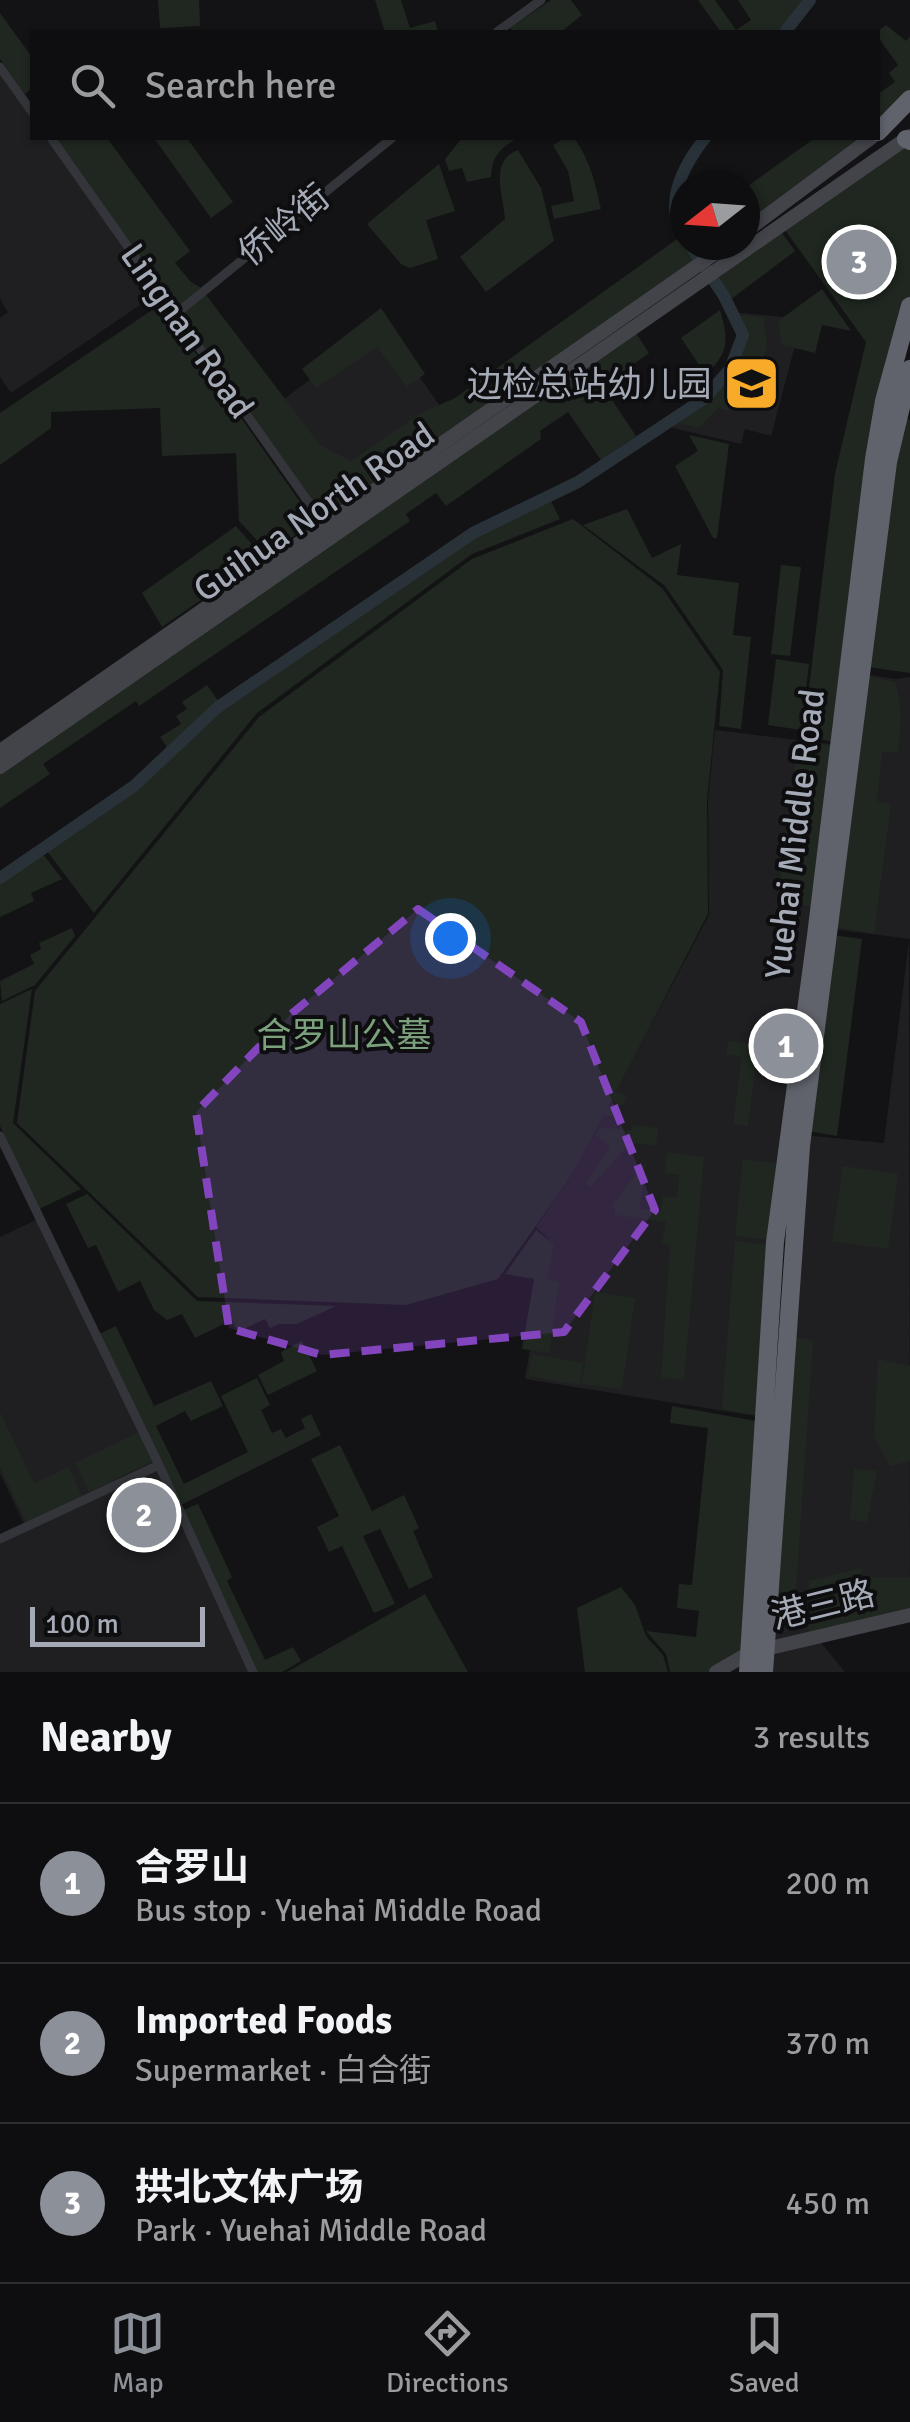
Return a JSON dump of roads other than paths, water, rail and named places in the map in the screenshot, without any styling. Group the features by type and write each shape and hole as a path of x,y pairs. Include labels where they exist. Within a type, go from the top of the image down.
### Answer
{"highway":[{"path":"880,130 910,99"},
{"name":"Yuehai Middle Road","path":"764,1672 754,1658 779,1204 815,946 874,458 884,400 910,306"},
{"name":"Yuehai Middle Road","path":"754,1658 801,1146 888,462 910,369"}],"main road":[{"path":"880,131 910,110"},
{"name":"Guihua North Road","path":"0,751 696,276 909,138"},
{"path":"760,221 868,140"},
{"name":"Guihua North Road","path":"714,264 717,260"},
{"name":"Guihua North Road","path":"0,766 328,530"},
{"name":"港三路","path":"716,1672 910,1615"}],"street":[{"path":"500,30 541,0"},
{"path":"0,67 30,109"},
{"name":"Lingnan Road","path":"52,140 328,530"},
{"name":"侨岭街","path":"177,313 390,140"},
{"path":"0,1136 159,1464 253,1672"},
{"path":"0,1539 159,1464"}],"waterway":[{"path":"787,30 810,0"},
{"path":"684,170 704,140"},
{"path":"0,878 134,786 218,707 473,533 578,482 705,398 730,369 743,335 700,260"}],"place":[{"name":"拱北文体广场","path":"859,262"},
{"name":"边检总站幼儿园","path":"751,384"},
{"name":"合罗山","path":"786,1046"},
{"name":"Imported Foods","path":"144,1515"}],"park label":[{"name":"合罗山公墓","path":"344,1035"}]}
